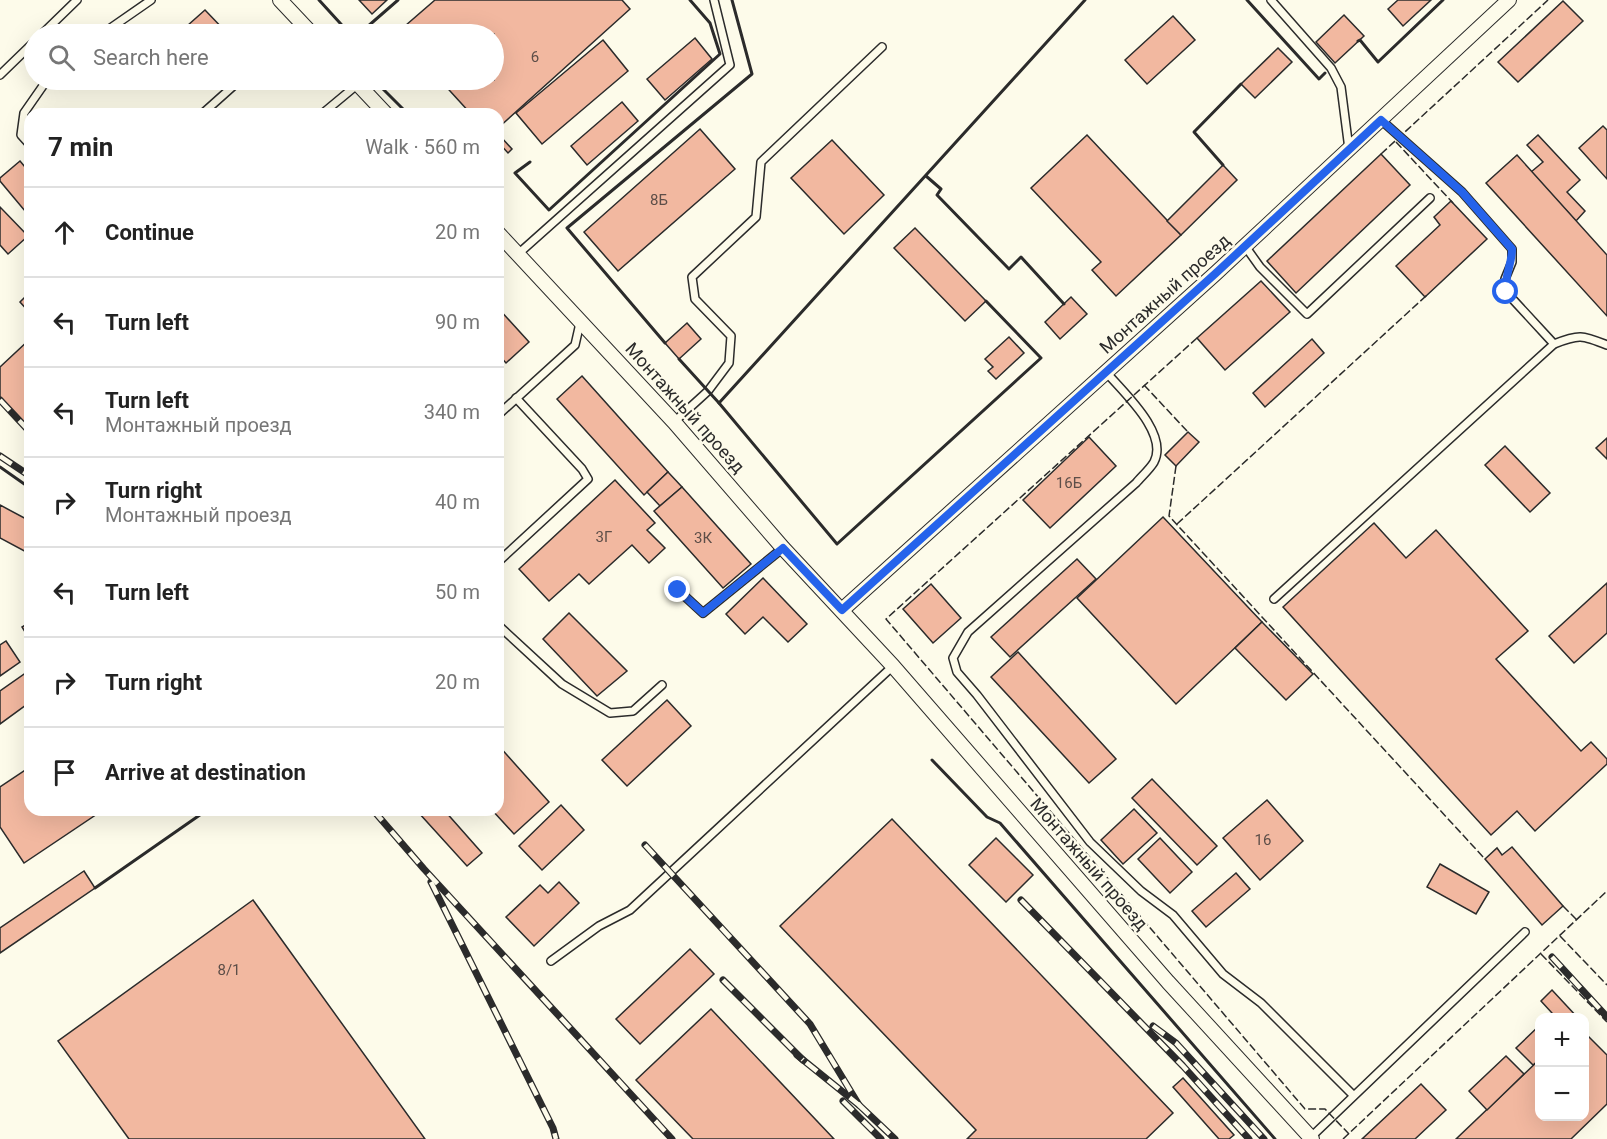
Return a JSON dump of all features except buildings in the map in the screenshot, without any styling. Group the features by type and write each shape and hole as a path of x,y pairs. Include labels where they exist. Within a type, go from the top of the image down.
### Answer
{"street":[{"path":"280,0 301,24"},
{"name":"Монтажный проезд","path":"842,610 1245,246 1509,0"},
{"path":"364,90 380,108"},
{"name":"Монтажный проезд","path":"504,239 674,422 783,548 893,666 1168,982 1311,1138"}],"lane":[{"path":"52,24 77,0"},
{"path":"116,24 151,0"},
{"path":"518,254 730,65 714,0"},
{"path":"1271,0 1330,68 1341,87 1349,149"},
{"path":"674,422 708,391 729,363 731,336 695,299 692,277 756,217 762,162 882,47"},
{"path":"0,75 24,52"},
{"path":"27,108 40,90"},
{"path":"209,108 229,90"},
{"path":"328,108 348,90"},
{"path":"24,113 21,135 24,138"},
{"path":"1381,120 1462,192 1512,249 1512,262 1505,279 1506,292 1554,344"},
{"path":"1245,246 1260,267 1307,314 1430,198"},
{"path":"504,409 575,345 580,320"},
{"path":"1274,599 1554,344 1573,336 1590,338 1607,345"},
{"path":"1106,372 1144,415 1157,441 1155,461 1136,483 968,632 953,658 957,672 1090,842 1141,891 1173,915 1223,974 1261,1003 1353,1095"},
{"path":"504,556 588,479 582,469 516,398"},
{"path":"678,590 703,613 783,548"},
{"path":"504,631 562,684 610,713 633,711 662,685"},
{"path":"551,961 599,926 630,910 893,666"},
{"path":"1311,1138 1353,1095 1525,932"}],"railway":[{"path":"0,400 24,426"},
{"path":"0,456 24,472"},
{"path":"378,816 672,1139"},
{"path":"645,845 810,1024 859,1105 797,1055"},
{"path":"431,882 553,1128 556,1139"},
{"path":"1021,900 1183,1066 1249,1139"},
{"path":"1552,957 1607,1017"},
{"path":"723,980 803,1060"},
{"path":"1153,1026 1176,1043 1264,1139"},
{"path":"843,1101 881,1139"},
{"path":"859,1105 895,1139"}],"fence":[{"path":"1381,154 1548,0"},
{"path":"1396,142 1453,203"},
{"path":"1177,524 1427,295"},
{"path":"1197,338 886,619 1305,1109 1325,1109 1349,1134"},
{"path":"1144,385 1188,432"},
{"path":"1176,466 1169,516 1485,859"},
{"path":"1343,1139 1607,891"},
{"path":"1563,906 1577,920"},
{"path":"1560,936 1607,985"},
{"path":"1541,954 1607,1022"}],"wall":[{"path":"319,0 341,24"},
{"path":"370,24 398,0"},
{"path":"530,162 515,173 549,210 720,54 710,23 690,0"},
{"path":"665,343 567,228 752,74 732,0"},
{"path":"679,359 719,403 1085,0"},
{"path":"1247,0 1319,79 1325,73"},
{"path":"1358,41 1360,40 1378,62 1443,0"},
{"path":"1223,165 1194,132 1241,84"},
{"path":"384,90 402,108"},
{"path":"926,176 941,189 937,195 1009,269 1021,257 1064,304"},
{"path":"719,403 837,544 1041,358 986,301"},
{"path":"0,467 24,484"},
{"path":"932,760 987,817 1000,823 1275,1139"},
{"path":"95,888 198,816"}],"route":[{"path":"678,590 703,613 783,548 842,610 1216,273 1381,120 1462,192 1512,249 1512,262 1505,279 1506,292"}]}
